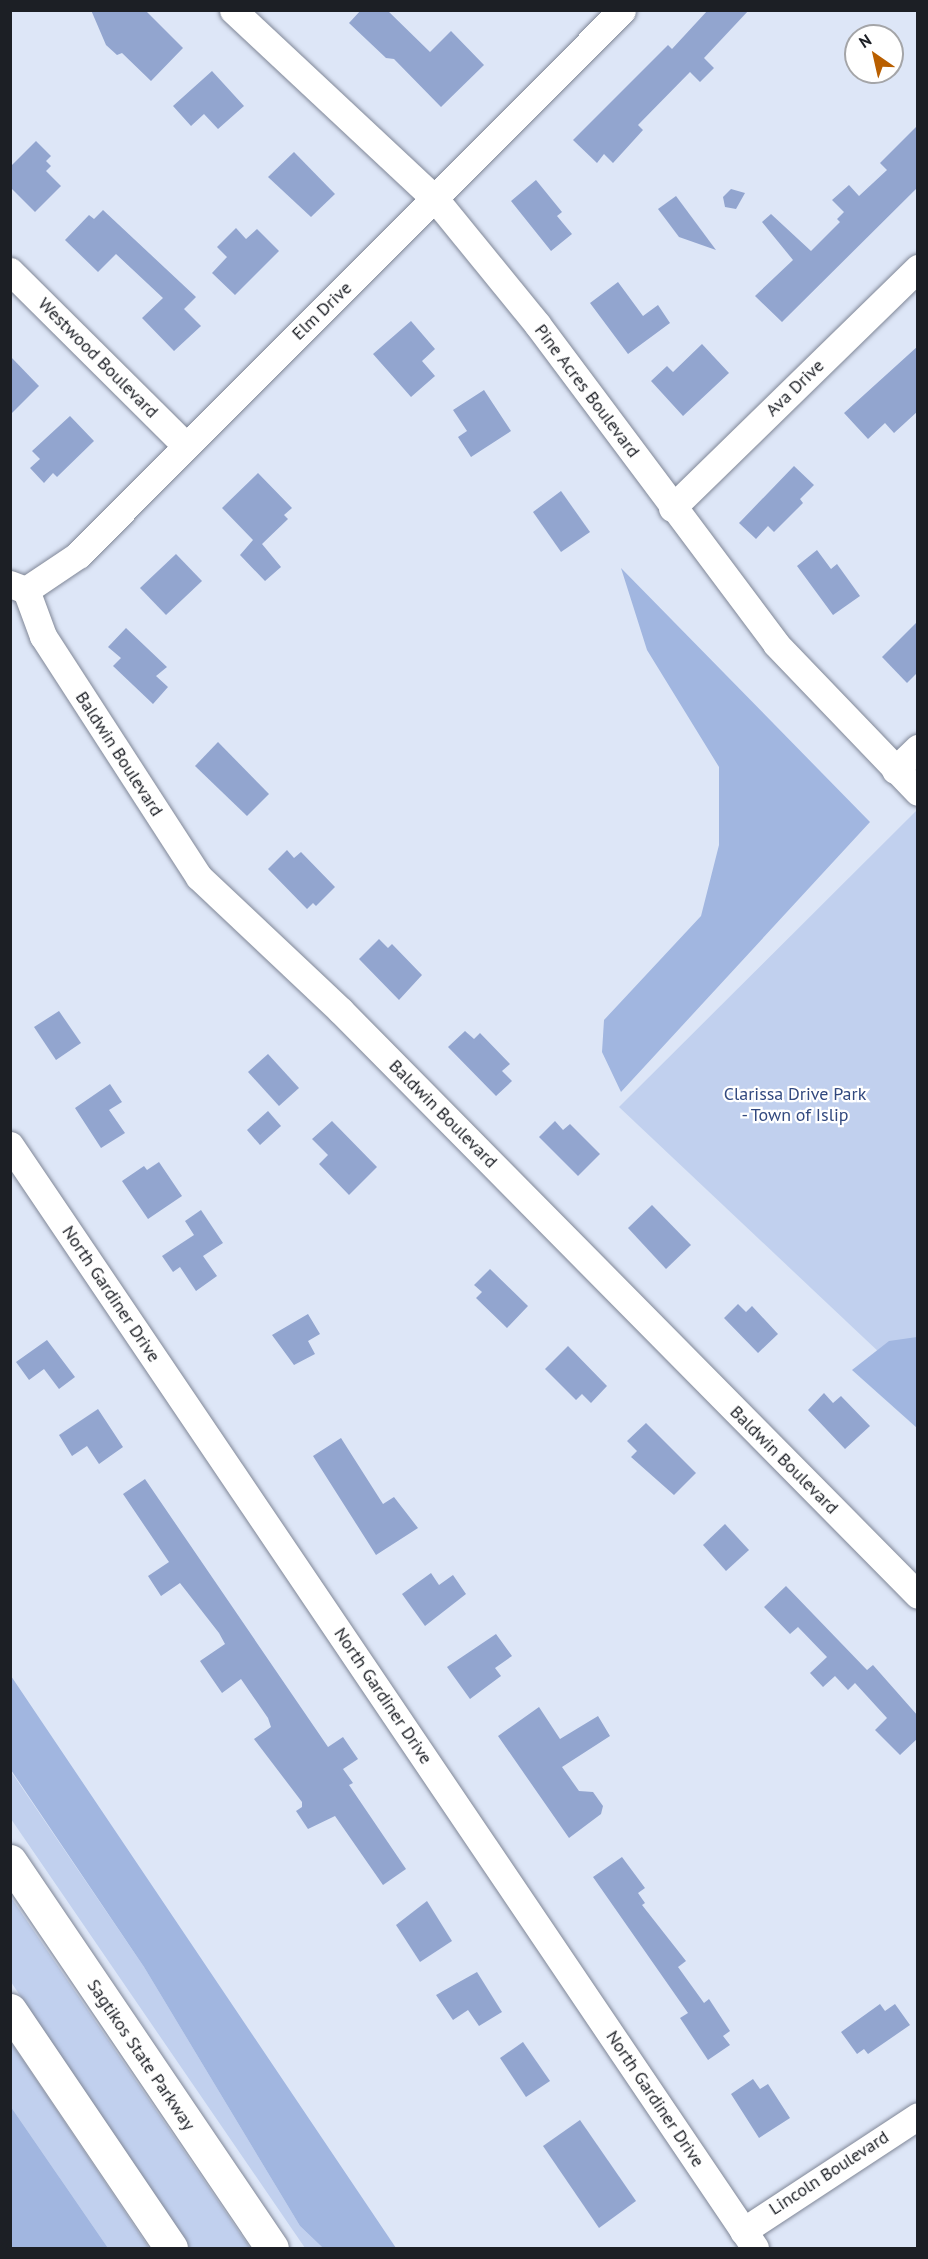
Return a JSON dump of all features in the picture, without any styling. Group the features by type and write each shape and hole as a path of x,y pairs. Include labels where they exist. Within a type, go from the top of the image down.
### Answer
{"highway":[{"name":"Sagtikos State Parkway","path":"10,1861 272,2248"},
{"path":"10,2010 171,2248"}],"street":[{"name":"Pine Acres Boulevard","path":"233,10 436,200 537,324 672,508 776,644 918,792"},
{"name":"Elm Drive","path":"18,587 78,555 185,445 436,200 621,10"},
{"name":"Ava Drive","path":"672,508 918,268"},
{"name":"Westwood Boulevard","path":"10,271 185,445"},
{"name":"Baldwin Boulevard","path":"18,587 43,636 199,877 340,1010 918,1595"},
{"path":"895,770 918,748"},
{"name":"North Gardiner Drive","path":"10,1145 749,2240"},
{"name":"Lincoln Boulevard","path":"749,2240 918,2116"}],"green space":[{"name":"Clarissa Drive Park - Town of Islip","path":"917,810 918,1352 899,1371 619,1107"},
{"path":"10,1770 144,1967 300,2226 323,2248 305,2248 11,1819"},
{"path":"10,1896 250,2248 190,2248 11,1982"},
{"path":"10,2042 149,2248 108,2248 11,2107"}],"shaded area":[{"path":"621,568 870,822 621,1092 602,1052 604,1020 701,916 719,845 719,767 647,650"},
{"path":"918,1337 917,1428 852,1370 889,1341"},
{"path":"11,1676 396,2248 323,2248 300,2226 144,1967 11,1770"},
{"path":"11,2107 108,2248 12,2248"}],"building":[{"path":"91,10 145,10 183,48 151,81 122,53 117,55 106,45"},
{"path":"361,10 387,10 430,52 451,31 484,65 441,107 394,59 386,58 349,23"},
{"path":"708,10 749,10 704,58 714,68 700,82 690,72 638,125 643,130 613,163 604,154 597,163 573,140 668,45 672,49"},
{"path":"212,71 244,106 218,129 204,114 191,126 173,106"},
{"path":"918,125 918,187 782,322 755,296 793,260 762,222 771,214 811,251 840,222 837,219 844,212 832,200 849,185 859,196 887,170 880,163"},
{"path":"36,141 51,156 46,161 51,166 46,171 61,186 35,212 10,187 10,167"},
{"path":"294,152 335,194 311,217 268,177"},
{"path":"536,180 562,212 557,216 572,234 551,251 511,201"},
{"path":"731,189 745,193 736,209 725,207 723,197"},
{"path":"676,196 716,250 679,237 658,209"},
{"path":"103,210 196,297 184,309 201,326 174,351 142,318 163,298 116,254 98,272 65,240 89,215 94,219"},
{"path":"236,228 246,239 257,229 279,251 235,295 212,273 227,257 217,247"},
{"path":"618,282 643,316 658,305 670,323 628,354 590,303"},
{"path":"411,321 435,349 422,361 435,376 411,397 373,354"},
{"path":"702,344 729,373 683,416 651,381 667,366 673,372"},
{"path":"918,346 918,411 894,433 885,423 868,439 844,413"},
{"path":"10,356 39,386 10,415"},
{"path":"484,390 511,431 471,457 458,437 467,431 453,410"},
{"path":"70,416 94,441 57,477 53,473 44,483 30,468 40,459 32,451"},
{"path":"794,466 814,485 800,499 803,503 774,532 768,526 756,539 739,523"},
{"path":"258,473 292,508 284,515 288,519 262,544 281,567 265,581 240,555 253,540 222,508"},
{"path":"561,491 590,532 561,552 533,512"},
{"path":"817,550 831,569 837,564 860,596 833,615 797,566"},
{"path":"176,554 202,581 166,615 140,588"},
{"path":"918,621 918,672 907,683 882,657"},
{"path":"126,628 167,667 156,676 168,687 153,704 113,666 121,658 108,647"},
{"path":"218,742 269,794 247,816 195,766"},
{"path":"287,850 294,858 301,852 335,887 316,906 313,903 307,909 268,869"},
{"path":"379,939 388,948 392,944 422,975 399,1000 359,959"},
{"path":"59,1011 81,1043 56,1060 34,1027"},
{"path":"465,1031 474,1039 480,1033 510,1064 502,1071 512,1081 496,1096 448,1047"},
{"path":"268,1054 299,1088 279,1106 248,1072"},
{"path":"110,1084 122,1102 109,1110 125,1133 101,1148 75,1108"},
{"path":"268,1111 281,1126 260,1145 247,1130"},
{"path":"332,1121 377,1167 349,1195 319,1164 328,1155 312,1139"},
{"path":"555,1121 563,1130 570,1124 600,1154 578,1176 539,1137"},
{"path":"159,1162 182,1196 148,1219 122,1181 144,1166 147,1170"},
{"path":"652,1205 691,1245 666,1269 628,1228"},
{"path":"201,1210 223,1243 203,1256 217,1276 196,1291 180,1267 173,1272 162,1256 194,1235 185,1221"},
{"path":"490,1269 528,1306 507,1328 476,1298 482,1292 474,1285"},
{"path":"738,1304 746,1312 752,1306 778,1334 758,1353 724,1318"},
{"path":"308,1314 320,1334 308,1341 315,1354 294,1365 272,1335"},
{"path":"47,1340 75,1377 59,1389 44,1369 29,1380 16,1362"},
{"path":"568,1346 607,1386 591,1403 582,1394 576,1400 545,1369"},
{"path":"824,1393 833,1403 841,1396 870,1426 845,1449 808,1410"},
{"path":"98,1409 123,1447 99,1464 87,1446 72,1456 59,1435"},
{"path":"646,1423 696,1473 674,1495 631,1457 637,1451 627,1441"},
{"path":"341,1438 383,1504 394,1497 418,1528 376,1555 313,1456"},
{"path":"145,1479 328,1747 343,1737 358,1759 343,1769 353,1783 349,1785 406,1869 383,1885 335,1816 308,1829 296,1811 302,1807 302,1802 254,1739 271,1727 268,1718 241,1679 222,1693 200,1661 225,1644 219,1633 180,1583 161,1596 148,1576 169,1562 123,1494"},
{"path":"725,1524 749,1550 726,1571 703,1545"},
{"path":"431,1573 439,1585 453,1575 466,1594 425,1626 402,1594"},
{"path":"786,1586 867,1670 873,1665 918,1716 918,1738 900,1755 875,1730 887,1718 855,1683 848,1690 835,1676 823,1687 810,1673 827,1657 798,1627 790,1634 764,1607"},
{"path":"496,1634 512,1656 495,1668 501,1676 470,1699 447,1667"},
{"path":"539,1707 560,1739 598,1716 610,1736 562,1767 579,1791 593,1792 603,1806 601,1814 569,1838 498,1736"},
{"path":"622,1857 645,1888 638,1893 645,1903 642,1905 686,1961 678,1967 704,2003 709,1999 730,2031 723,2036 730,2045 708,2060 680,2018 688,2013 593,1877"},
{"path":"427,1901 452,1941 420,1962 396,1925"},
{"path":"477,1972 502,2012 479,2026 468,2010 453,2020 436,1995"},
{"path":"880,2004 885,2011 895,2004 910,2025 868,2054 864,2049 857,2054 841,2032"},
{"path":"523,2042 550,2081 526,2097 500,2058"},
{"path":"753,2079 760,2089 768,2084 790,2118 759,2138 731,2094"},
{"path":"580,2120 636,2201 599,2228 543,2146"}]}
